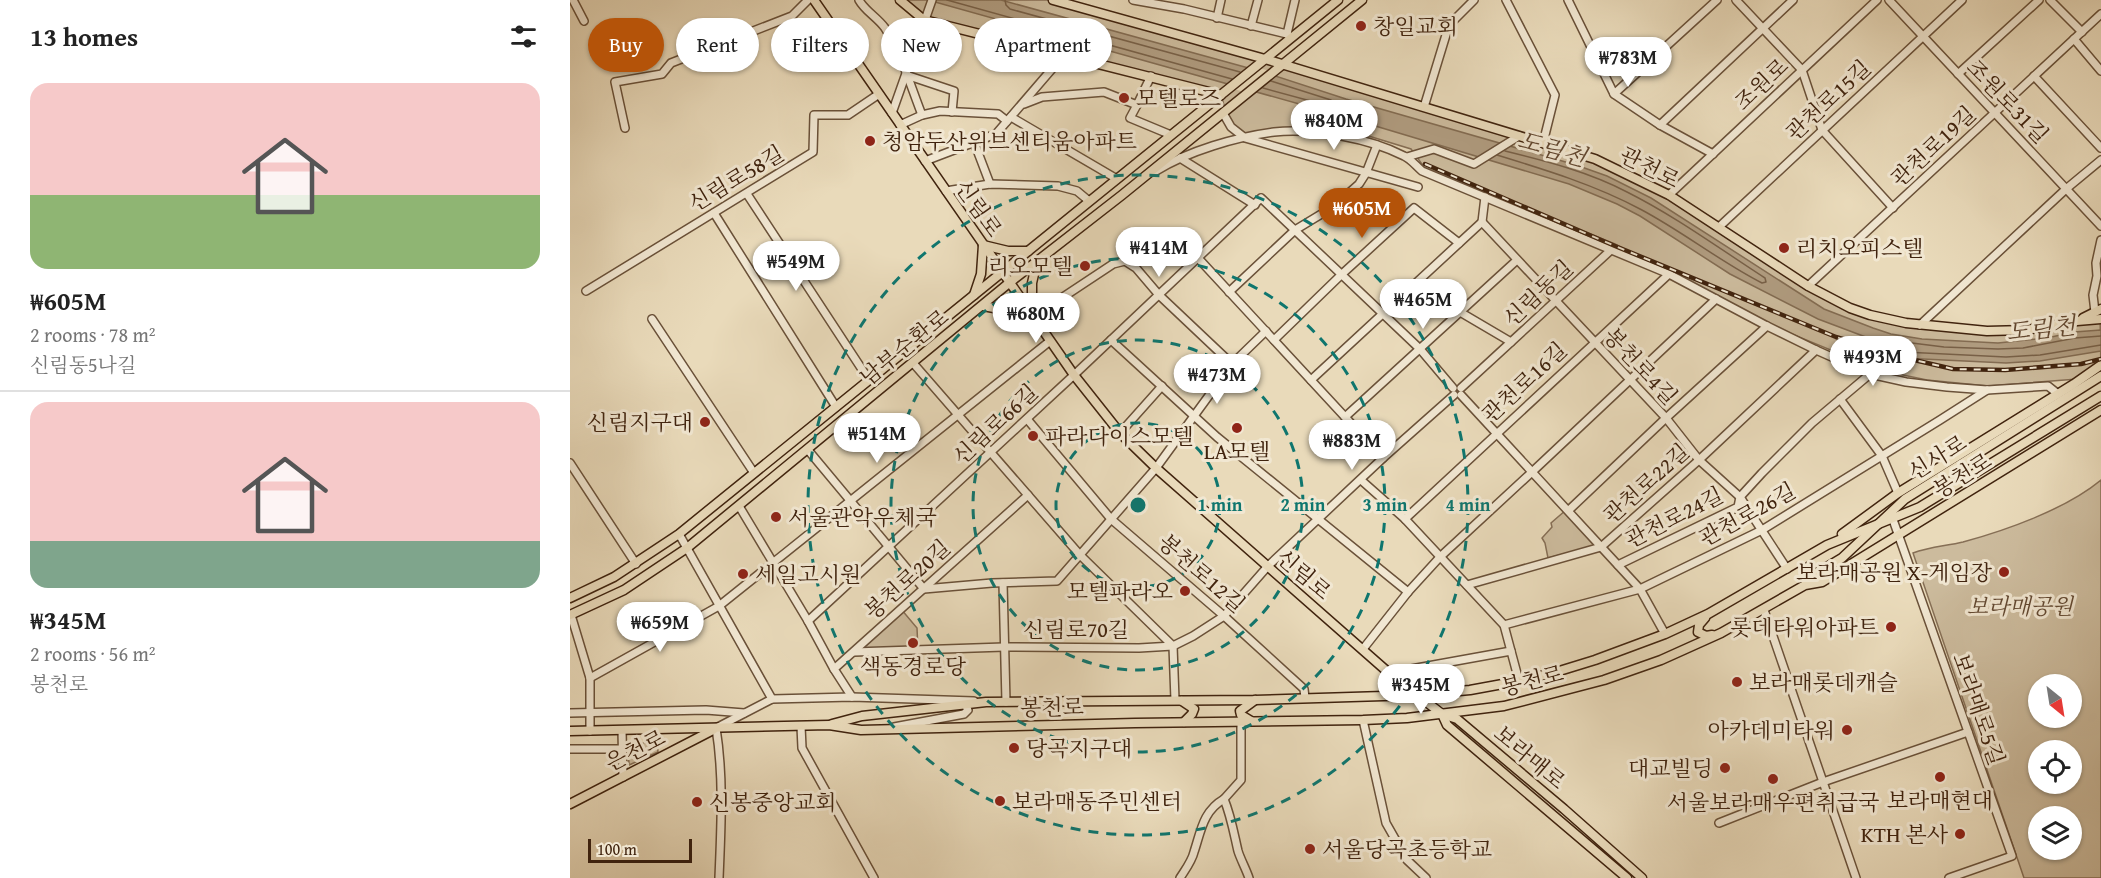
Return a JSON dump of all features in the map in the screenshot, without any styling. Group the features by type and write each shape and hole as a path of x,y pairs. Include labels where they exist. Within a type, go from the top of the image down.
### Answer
{"main road":[{"name":"신림로","path":"814,0 1074,375 1120,433 1156,468 1389,672 1442,714"},
{"path":"900,0 926,17 974,30"},
{"name":"관천로","path":"1053,0 1283,64 1595,159 1670,195 1808,286 1850,308 1870,315 1920,325 1987,331 2026,330 2101,319"},
{"name":"남부순환로","path":"570,597 636,564 679,534 866,380 1221,95 1289,36 1338,0"},
{"name":"남부순환로","path":"570,615 624,590 687,549 1037,261 1362,0"},
{"path":"1324,11 1321,16 1324,23 1329,25 1334,23"},
{"path":"1112,67 1221,95"},
{"path":"1245,75 1250,73 1256,76 1258,83 1255,87"},
{"path":"974,295 981,274 983,245 1008,251 1028,251"},
{"path":"983,306 1033,316 1032,283 1037,261"},
{"name":"관천로","path":"2077,321 2098,310"},
{"name":"신사로","path":"1827,545 1898,493 2058,394 2076,388 2101,365"},
{"name":"신사로","path":"1891,515 1905,498 2076,388 2101,376"},
{"name":"봉천로","path":"829,725 862,717 986,702 1255,700 1416,695 1470,690 1519,681 1595,660 1665,634 1708,614 1827,545 1891,515 1920,507 2101,396"},
{"name":"봉천로","path":"570,731 829,725 861,730 1363,720 1442,714 1504,706 1604,680 1661,660 1721,633 1805,585 1822,582 2101,410"},
{"path":"1805,585 1817,573 1842,558 1881,521"},
{"path":"1708,614 1698,632 1706,636 1721,633"},
{"path":"1178,700 1191,705 1194,709 1184,722"},
{"path":"1254,722 1246,719 1240,711 1255,700"},
{"name":"보라매로","path":"1442,714 1447,725 1627,878"},
{"name":"보라매로","path":"1442,714 1457,719 1586,827 1642,878"},
{"name":"은천로","path":"571,803 716,728"}],"street":[{"path":"573,0 584,21"},
{"path":"625,128 615,82 662,74 671,63 792,16 808,0"},
{"path":"859,0 884,26 922,115"},
{"path":"892,113 932,0"},
{"path":"1133,0 1184,9 1289,36 1295,0"},
{"path":"1184,9 1186,0"},
{"path":"1217,18 1221,0"},
{"path":"1251,26 1257,0"},
{"path":"1424,107 1449,25 1474,0"},
{"path":"1506,0 1555,95 1543,143"},
{"path":"1568,0 1614,94 1660,125 1713,154"},
{"path":"1614,94 1717,0"},
{"path":"1736,0 1802,70 1822,130 1893,208"},
{"path":"1660,125 1793,0"},
{"name":"조원로","path":"1670,195 1877,0"},
{"name":"조원로31길","path":"1889,0 2101,226"},
{"name":"관천로15길","path":"1719,227 1962,0"},
{"path":"1958,74 2039,0"},
{"path":"2050,0 2082,32"},
{"name":"관천로19길","path":"1808,286 2101,14"},
{"path":"2074,39 2101,71"},
{"path":"925,161 996,134 1049,72"},
{"path":"906,75 954,91 952,112"},
{"path":"1151,76 1130,118 1171,135"},
{"path":"2034,76 2101,148"},
{"path":"1022,104 1042,97 1104,92 1137,105"},
{"name":"신림로58길","path":"586,291 813,152 814,115 848,115 879,94"},
{"path":"900,125 922,115 940,111 998,114 1117,179"},
{"path":"1223,113 1231,127 1245,138 1418,187"},
{"path":"1122,195 1180,158 1245,138 1275,132 1307,132 1344,137 1377,145 1407,157 1422,171 1670,274 1767,326 1870,374 1927,385 1987,390 2048,386 2058,394"},
{"path":"1407,157 1434,149 1474,164 1519,136"},
{"path":"974,142 990,184"},
{"path":"1229,292 1295,230 1333,207 1359,184 1377,145"},
{"path":"1180,158 1255,205"},
{"path":"1920,325 2101,159"},
{"path":"946,191 990,184 1058,186 1077,191 1089,201"},
{"path":"747,194 866,380"},
{"path":"1311,380 1482,222 1485,197"},
{"name":"신림로66길","path":"808,621 1027,419 1261,198 1295,230"},
{"path":"1274,340 1414,208 1459,243"},
{"path":"714,213 836,407"},
{"name":"봉천로4길","path":"1482,222 1666,418 1699,460 1740,497 1787,569"},
{"path":"1295,230 1420,349 1495,434 1569,510 1640,589 1665,634"},
{"path":"2098,310 2093,295 2101,240"},
{"name":"신림동길","path":"1268,566 1612,249"},
{"path":"1198,258 1383,458"},
{"path":"1345,417 1517,260"},
{"path":"1033,316 1113,264 1125,261 1136,268 1159,295 1232,364"},
{"name":"관천로16길","path":"1405,519 1670,274"},
{"path":"1363,649 1408,592 1440,557 1716,299"},
{"name":"남부순환로","path":"866,380 964,301"},
{"path":"1460,312 1511,342"},
{"path":"652,319 754,473"},
{"path":"1569,510 1767,326"},
{"path":"808,450 924,588 1057,581 1156,468 1232,364 1266,331"},
{"path":"1111,340 1194,417 1408,592"},
{"path":"590,678 719,606 1050,341"},
{"name":"관천로22길","path":"1467,585 1601,547 1699,460 1816,350"},
{"path":"913,363 1080,555 1173,646 1178,700"},
{"name":"관천로24길","path":"1618,565 1738,507 1740,497 1812,423 1870,374"},
{"path":"1120,433 1162,386"},
{"name":"관천로26길","path":"1504,625 1640,589 1762,530 1987,390"},
{"path":"1840,399 1882,456 1898,493"},
{"name":"봉천로12길","path":"1027,419 1111,519 1304,688 1305,699"},
{"path":"570,463 636,564"},
{"path":"1361,480 1405,519 1504,625 1519,681"},
{"name":"봉천로20길","path":"834,669 1028,495"},
{"path":"739,506 852,697"},
{"name":"보라매로5길","path":"1891,515 2012,856 1949,878"},
{"path":"679,534 772,699"},
{"name":"신림로70길","path":"854,652 1004,647 1173,646 1224,616 1268,566"},
{"path":"1003,583 1006,702"},
{"path":"1764,610 1856,878"},
{"name":"남부순환로","path":"570,615 590,678 590,731"},
{"path":"1389,672 1511,651"},
{"path":"719,878 720,750 716,728 772,699 852,697 986,702"},
{"path":"886,728 964,714 968,710 965,704 942,699"},
{"path":"570,713 706,710 744,713"},
{"path":"1363,720 1386,823 1407,860 1426,878"},
{"path":"1180,878 1194,855 1206,815 1241,780 1241,722"},
{"path":"801,726 802,748 874,878"},
{"path":"622,730 623,777"},
{"path":"1719,823 1823,782 1968,732"},
{"path":"570,749 623,749"},
{"path":"1224,799 1237,839 1239,854 1249,878"}],"green space":[{"path":"904,0 1047,0 1111,18 974,18 974,30 962,27 962,18 930,18"},
{"path":"1112,18 1253,58 1598,163 1672,199 1748,250 1874,318 2025,333 2100,313 2101,373 2091,378 1988,386 1927,380 1879,370 1770,325 1615,244 1424,167 1411,149 1349,130 1302,128 1246,136 1228,117 1221,92 1112,64"},
{"name":"보라매공원","path":"2101,480 2101,878 2024,878 1913,553 1963,542 2017,525 2071,500"},
{"path":"1566,510 1598,545 1548,558 1542,538 1552,527 1551,523"},
{"path":"901,609 917,628 918,650 854,652"},
{"path":"657,742 658,752 629,765 628,744"}],"water":[{"name":"도림천","path":"928,0 1001,0 1066,18 992,18"},
{"name":"도림천","path":"1112,31 1263,72 1346,99 1607,176 1651,198 1824,309 1891,334 1922,339 1998,343 2101,330 2101,351 2040,361 2006,363 1902,358 1871,339 1818,319 1730,274 1640,216 1617,204 1569,184 1342,116 1112,52"}],"pier":[{"path":"1255,67 1274,72 1248,93 1230,88"}],"railway":[{"path":"1425,164 1615,246 1836,337 1897,356 1953,369 2005,370 2081,364 2101,359"}],"place":[{"name":"창일교회","path":"1361,26"},
{"name":"모텔로즈","path":"1124,98"},
{"name":"청암두산위브센티움아파트","path":"870,141"},
{"name":"리치오피스텔","path":"1784,248"},
{"name":"리오모텔","path":"1085,266"},
{"name":"신림지구대","path":"705,422"},
{"name":"LA모텔","path":"1237,428"},
{"name":"파라다이스모텔","path":"1033,436"},
{"name":"서울관악우체국","path":"776,517"},
{"name":"보라매공원 X-게임장","path":"2004,572"},
{"name":"세일고시원","path":"743,574"},
{"name":"모텔파라오","path":"1185,591"},
{"name":"롯데타워아파트","path":"1891,627"},
{"name":"색동경로당","path":"913,643"},
{"name":"보라매롯데캐슬","path":"1737,682"},
{"name":"아카데미타워","path":"1847,730"},
{"name":"당곡지구대","path":"1014,748"},
{"name":"대교빌딩","path":"1725,768"},
{"name":"보라매현대","path":"1940,777"},
{"name":"서울보라매우편취급국","path":"1773,779"},
{"name":"보라매동주민센터","path":"1000,801"},
{"name":"신봉중앙교회","path":"697,802"},
{"name":"KTH 본사","path":"1960,834"},
{"name":"서울당곡초등학교","path":"1310,849"}]}
